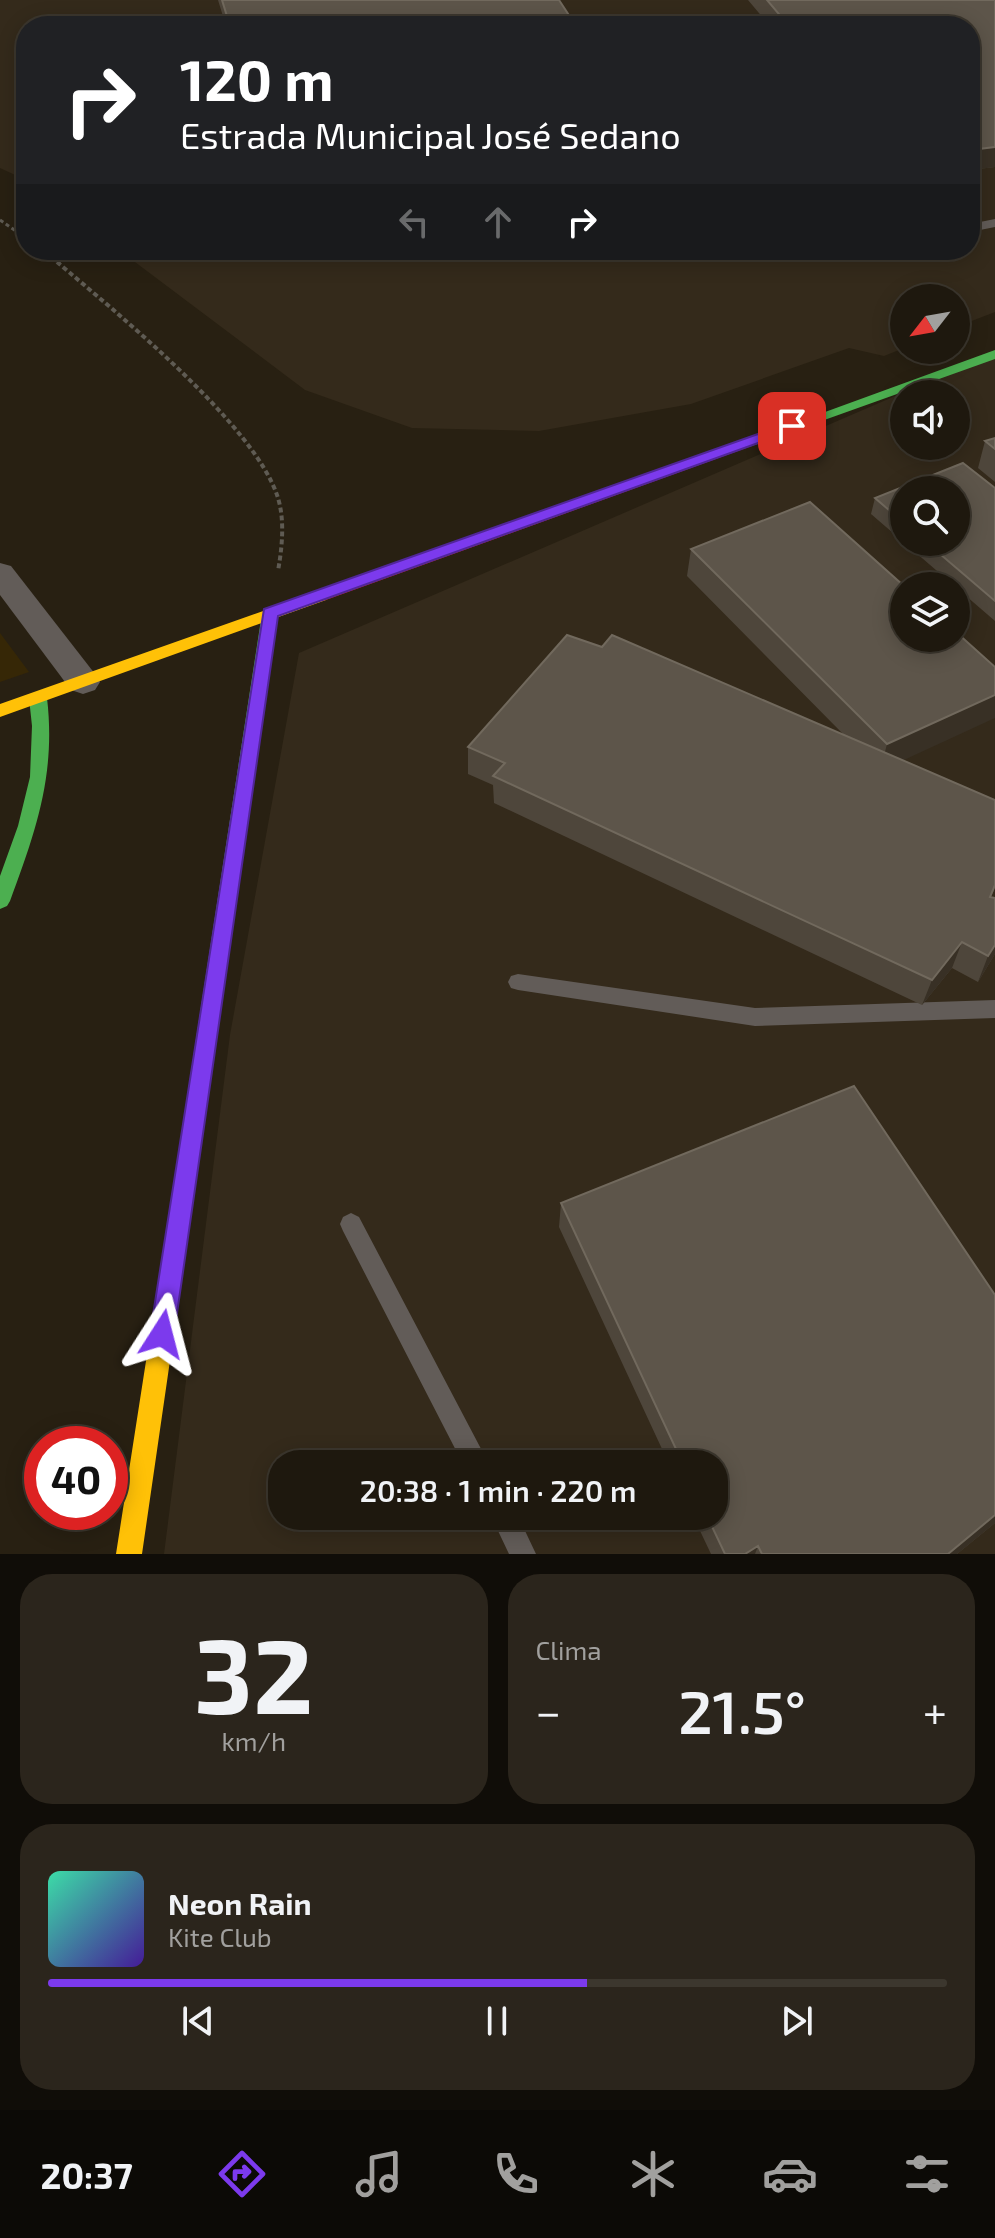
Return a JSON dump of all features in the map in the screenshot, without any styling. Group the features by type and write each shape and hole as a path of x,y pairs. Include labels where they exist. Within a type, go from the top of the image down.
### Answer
{"street":[{"path":"0,711 995,354"},
{"path":"0,573 83,682"},
{"path":"129,1554 270,613"},
{"path":"0,901 38,803 46,730 38,698"}],"lane":[{"path":"518,982 755,1017 995,1009"},
{"path":"351,1224 469,1450"},
{"path":"511,1530 523,1554"}],"path":[{"path":"53,260 149,344 241,435 265,468 278,497 283,545 270,613"}],"shaded area":[{"path":"0,0 995,0 995,312 970,322 970,284 890,284 890,354 884,356 849,348 691,404 539,431 412,428 305,390 132,260 980,260 980,16 16,16 16,175 0,168"},
{"path":"995,353 995,1554 164,1554 230,1035 299,653 890,398 890,460 970,460 970,380 932,380"},
{"path":"0,633 29,672 0,682"}],"building":[{"path":"222,0 559,0 569,16 227,16"},
{"path":"767,0 995,0 995,147 980,149 980,16 781,16"},
{"path":"995,438 995,449 985,441"},
{"path":"963,463 995,488 995,601 970,580 970,572 961,572 942,556 970,556 970,476 930,476"},
{"path":"890,492 890,511 875,498"},
{"path":"810,502 890,573 890,652 970,652 970,645 995,667 995,695 887,744 691,549"},
{"path":"567,635 602,647 612,635 995,800 995,885 990,897 995,898 995,945 988,956 962,942 932,980 493,776 505,763 468,747"},
{"path":"854,1086 995,1295 995,1515 948,1554 762,1554 758,1546 745,1554 725,1554 714,1530 728,1530 728,1450 676,1450 561,1203"}],"traffic: fast":[{"path":"744,444 995,354"},
{"path":"185,1181 270,613"},
{"path":"0,901 27,826 39,777 41,726 38,698"}],"traffic: slow":[{"path":"0,711 320,596"},
{"path":"129,1554 185,1181"}],"traffic: jam":[{"path":"320,596 744,444"}],"route":[{"path":"162,1334 270,613 792,426"}]}
